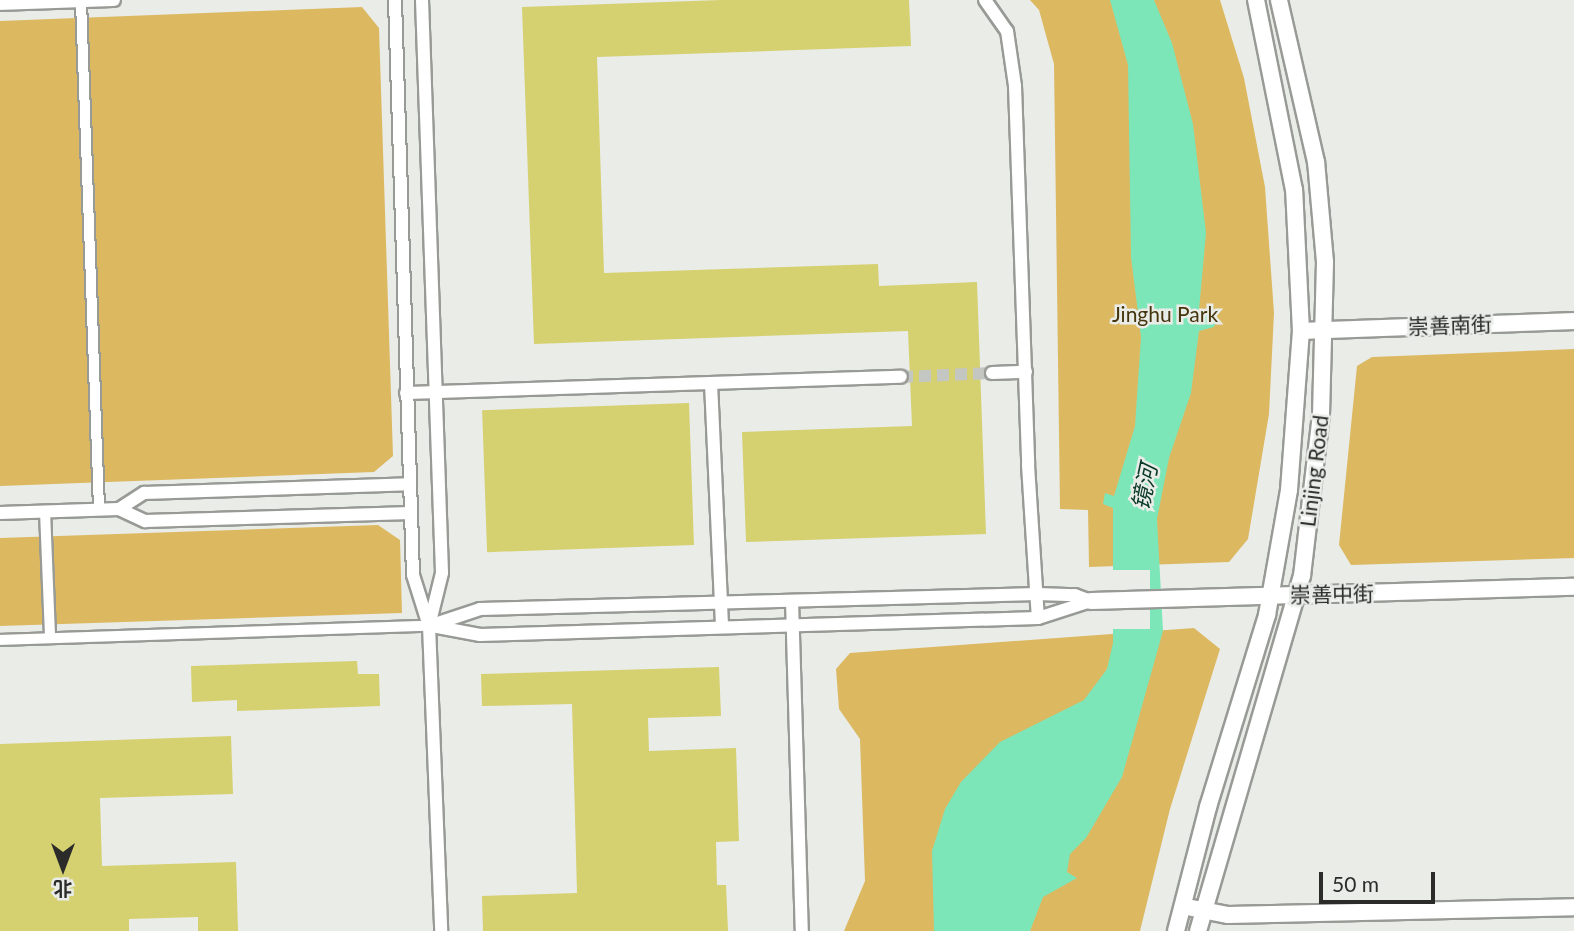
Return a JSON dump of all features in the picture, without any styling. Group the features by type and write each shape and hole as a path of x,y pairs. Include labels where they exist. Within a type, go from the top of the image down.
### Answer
{"street":[{"path":"0,4 114,0"},
{"path":"395,0 413,575 429,626 440,931"},
{"path":"422,0 442,573 429,626"},
{"path":"985,0 1007,31 1015,86 1038,618"},
{"name":"Linjing Road","path":"1176,931 1270,596 1289,490 1301,331 1294,190 1256,0"},
{"name":"Linjing Road","path":"1198,931 1281,658 1296,594 1320,427 1326,330 1316,162 1279,0"},
{"path":"81,1 99,509"},
{"name":"崇善南街","path":"1301,331 1574,321"},
{"path":"992,373 1026,372"},
{"path":"406,393 901,377"},
{"path":"712,383 722,627"},
{"path":"120,509 144,493 410,484"},
{"path":"0,513 120,509 145,521 411,513"},
{"path":"45,512 50,638"},
{"name":"崇善中街","path":"1091,601 1574,587"},
{"path":"429,626 480,609 1037,594 1075,595 1091,601"},
{"path":"792,601 802,931"},
{"path":"0,639 429,626 480,635 1038,618 1091,601"},
{"path":"1182,906 1228,915 1574,907"}],"green space":[{"name":"Jinghu Park","path":"1030,0 1220,0 1244,78 1265,187 1274,313 1269,414 1248,539 1229,562 1089,567 1088,510 1060,509 1054,64 1039,10"},
{"path":"362,7 379,28 393,456 374,472 0,486 0,21"},
{"path":"1574,349 1574,558 1351,565 1339,545 1357,366 1372,357"},
{"path":"378,525 400,540 402,613 0,626 0,538"},
{"path":"1194,628 1220,649 1170,809 1140,931 844,931 865,881 860,739 839,709 836,669 850,653"}],"water":[{"name":"镜河","path":"1110,0 1154,0 1172,43 1193,124 1206,233 1199,310 1217,318 1214,327 1199,331 1191,393 1169,458 1157,519 1163,631 1122,777 1086,838 1070,854 1067,872 1077,878 1043,897 1030,931 934,931 932,851 945,809 961,782 1000,742 1084,700 1107,669 1113,643 1113,508 1103,504 1105,493 1114,496 1135,426 1141,337 1131,257 1128,65"}],"pier":[{"path":"1109,570 1150,570 1150,629 1109,629"}],"building":[{"path":"721,0 909,0 911,46 597,57 604,273 878,264 879,286 977,282 986,534 746,542 742,432 912,426 908,331 534,344 522,7"},
{"path":"689,403 694,545 487,552 482,410"},
{"path":"357,661 358,674 379,674 380,706 237,711 237,700 192,702 191,666"},
{"path":"719,667 721,716 648,718 649,751 736,748 739,841 716,842 717,885 726,885 728,931 483,931 482,896 577,893 572,704 482,706 481,674"},
{"path":"231,736 233,794 100,798 102,866 236,862 238,931 198,931 198,917 129,919 129,931 0,931 0,744"}],"tunnel":[{"path":"901,377 992,373"}]}
